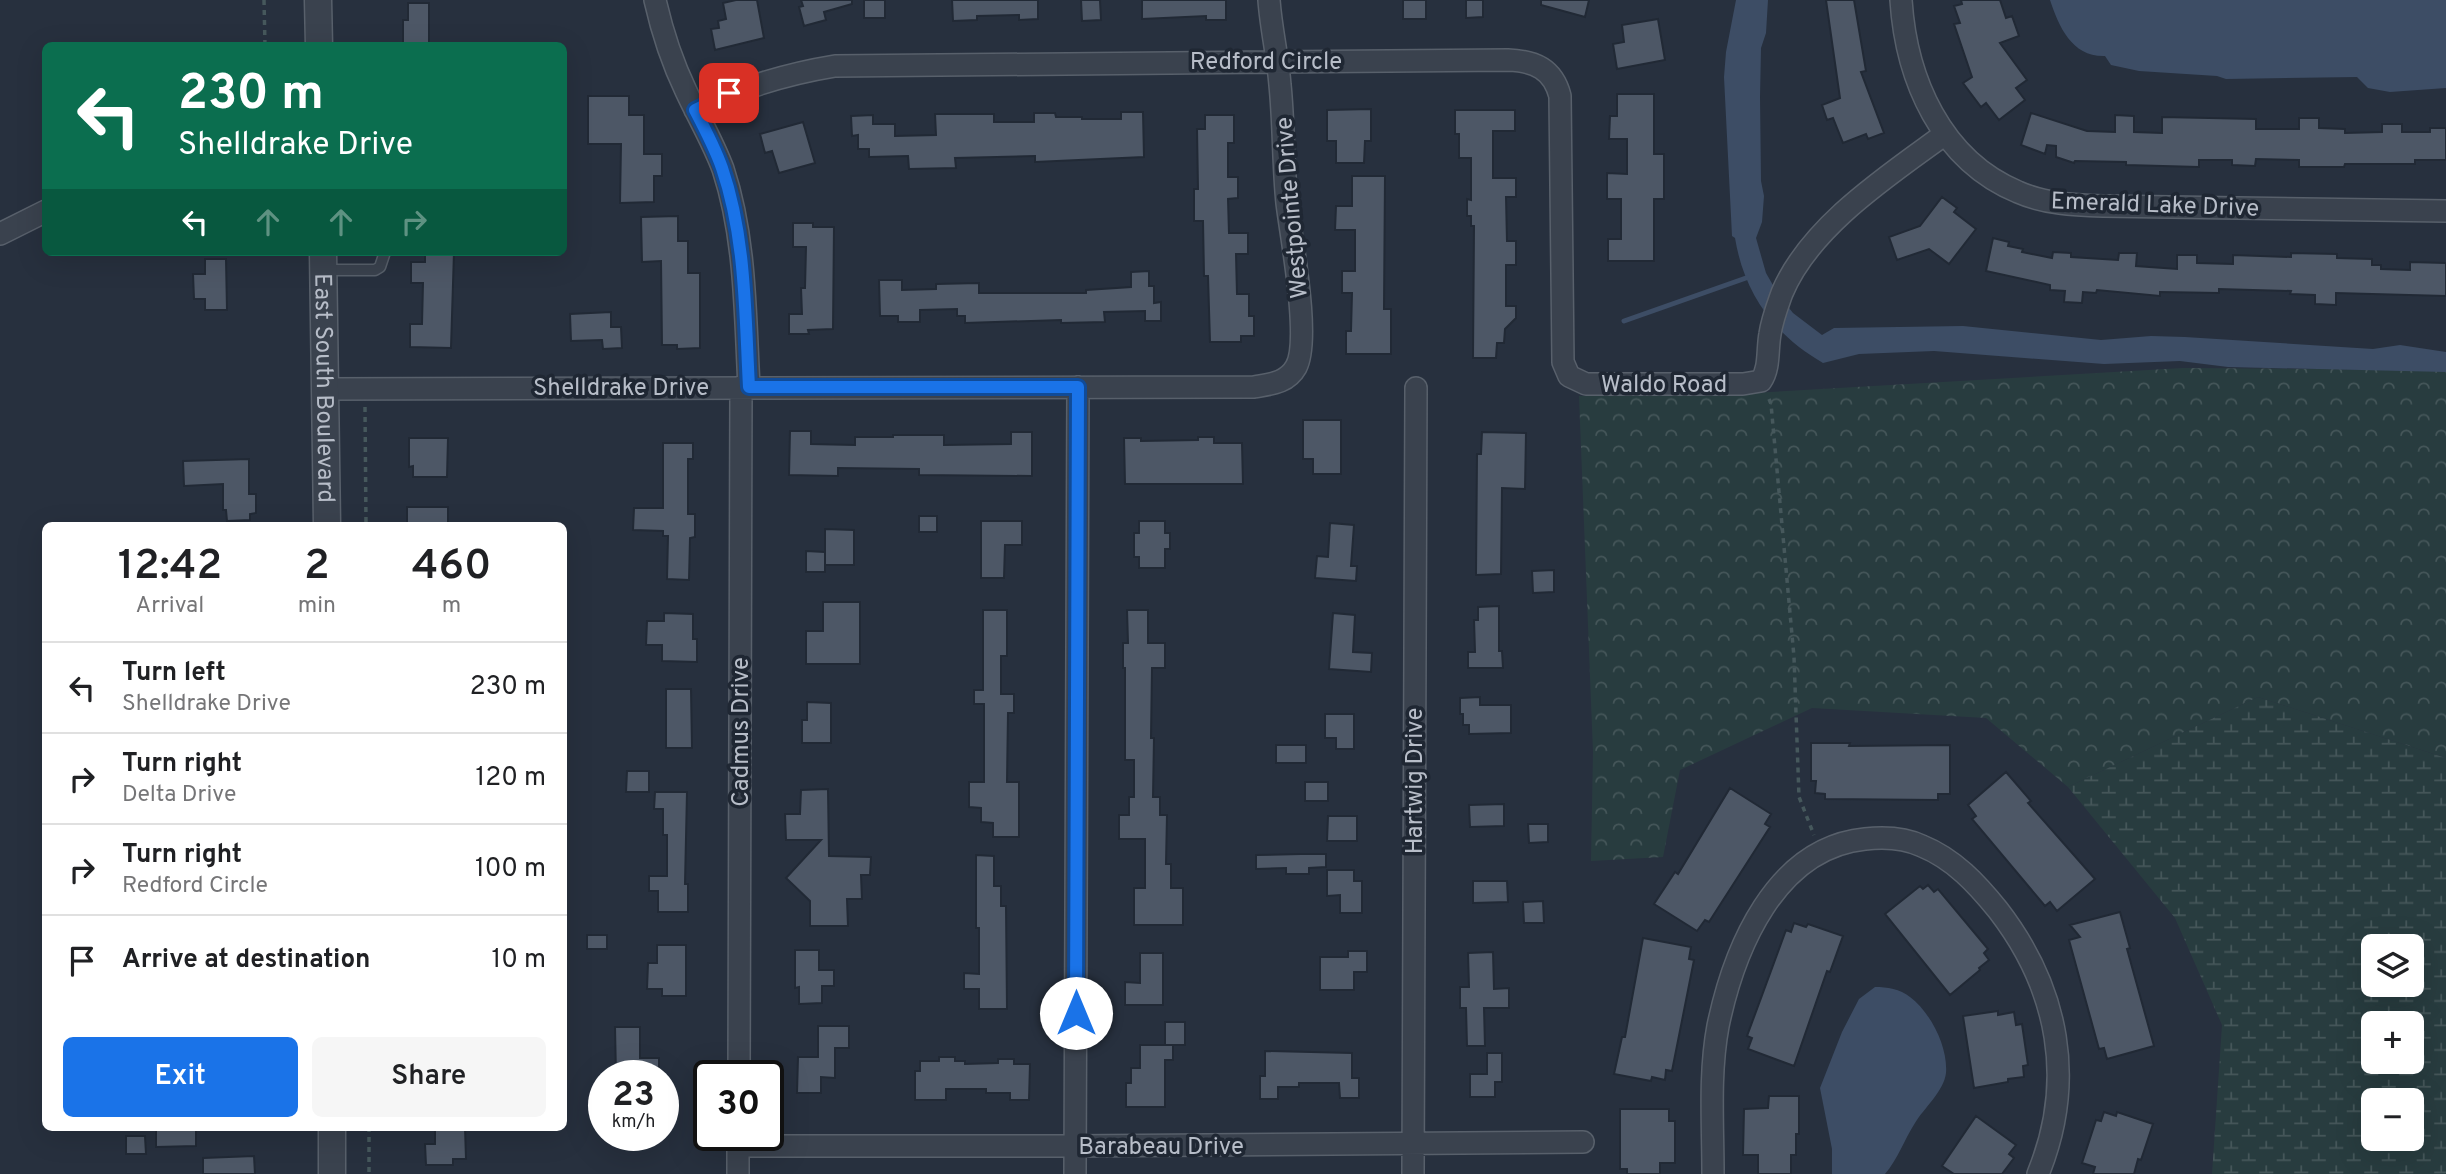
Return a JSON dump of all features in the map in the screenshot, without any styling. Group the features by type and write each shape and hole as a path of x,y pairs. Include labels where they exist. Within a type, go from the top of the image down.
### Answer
{"street":[{"path":"318,0 319,42"},
{"name":"Cadmus Drive","path":"655,0 668,49 719,158 736,219 742,264 745,387 739,1060"},
{"name":"Westpointe Drive","path":"1254,387 1277,384 1289,376 1297,366 1301,349 1298,281 1287,202 1277,61 1269,0"},
{"name":"Emerald Lake Drive","path":"1901,0 1910,62 1922,95 1945,134 1969,160 2000,183 2037,199 2065,204 2446,211"},
{"name":"Redford Circle","path":"695,110 754,85 835,66 1277,61 1520,61 1541,66 1557,83 1562,115 1563,362"},
{"path":"1764,374 1770,333 1783,290 1821,235 1858,200 1945,134"},
{"path":"0,234 42,213"},
{"name":"East South Boulevard","path":"323,261 327,522"},
{"name":"Waldo Road","path":"1563,362 1569,376 1586,384 1743,384 1764,374"},
{"path":"1075,1174 1078,387"},
{"name":"Shelldrake Drive","path":"325,389 1254,387"},
{"name":"Hartwig Drive","path":"1413,1174 1416,388"},
{"path":"1713,1174 1713,1064 1718,1029 1728,987 1750,933 1770,898 1797,867 1822,851 1852,840 1874,838 1920,844 1961,869 2006,921 2034,967 2054,1024 2059,1076 2054,1124 2038,1174"},
{"path":"331,1131 332,1174"},
{"name":"Barabeau Drive","path":"784,1142 1075,1146 1583,1142"},
{"path":"738,1151 738,1174"}],"lane":[{"path":"323,261 375,270 380,267 384,256"}],"path":[{"path":"264,0 265,42"},
{"path":"1764,374 1771,404 1794,657 1799,797 1814,834"},
{"path":"365,401 366,522"},
{"path":"369,1131 369,1174"}],"green space":[{"path":"2183,368 2446,370 2446,758 2258,697 2068,787 1986,718 1812,708 1680,770 1663,857 1591,861 1593,752 1579,396 1752,393"},
{"path":"2258,697 2446,758 2446,1174 2212,1174 2222,1025 2175,918 2068,787"}],"water":[{"path":"1736,0 1768,0 1766,33 1761,48 1760,97 1761,181 1764,196 1762,222 1756,238 1766,273 1778,294 1793,313 1822,335 1834,328 1963,326 2101,340 2151,336 2373,349 2400,345 2446,352 2446,372 2228,367 2180,361 2104,364 1934,351 1859,354 1823,363 1790,339 1764,311 1746,277 1735,238 1732,236 1724,77"},
{"path":"2050,0 2446,0 2446,88 2390,92 2368,88 2357,77 2226,79 2217,76 2139,71 2111,65 2105,56 2094,55 2075,46 2063,30"},
{"path":"1875,987 1902,992 1925,1012 1941,1042 1946,1073 1938,1093 1915,1123 1885,1174 1832,1174 1832,1149 1820,1088 1842,1032 1859,999"}],"building":[{"path":"757,0 764,38 715,50 711,29 719,28 718,21 726,19 723,3"},
{"path":"801,0 852,0 852,4 824,12 826,20 804,26 799,7 803,6"},
{"path":"864,0 885,0 885,18 864,18"},
{"path":"952,0 1038,0 1038,19 1019,20 1019,15 977,16 977,20 953,21"},
{"path":"1081,0 1100,0 1101,20 1082,21"},
{"path":"1142,0 1226,0 1226,20 1206,20 1206,16 1142,19"},
{"path":"1403,0 1426,0 1426,19 1403,19"},
{"path":"1466,0 1483,0 1483,17 1466,18"},
{"path":"1541,0 1589,0 1585,17 1541,5"},
{"path":"1826,0 1854,0 1866,71 1861,72 1884,133 1868,139 1866,134 1843,143 1833,118 1827,120 1822,105 1840,98"},
{"path":"1961,0 2000,0 2006,18 2012,16 2019,36 2000,43 2027,80 2016,88 2025,100 1999,120 1986,103 1981,107 1963,83 1972,77 1954,24 1960,23 1954,6 1962,4"},
{"path":"408,3 429,3 429,42 403,42 403,20 408,20"},
{"path":"1658,19 1665,60 1617,69 1613,44 1624,42 1622,25"},
{"path":"1617,94 1654,94 1654,154 1664,154 1664,199 1654,199 1654,261 1608,261 1608,239 1621,239 1621,199 1607,199 1607,173 1627,174 1627,139 1609,139 1610,116 1617,116"},
{"path":"588,96 629,96 629,115 644,115 644,154 662,154 662,176 654,176 654,202 620,203 621,144 588,144"},
{"path":"1371,109 1371,141 1365,141 1364,163 1336,163 1336,141 1327,141 1327,110"},
{"path":"1455,110 1515,110 1515,131 1493,131 1493,178 1516,178 1516,197 1506,197 1507,241 1516,241 1516,265 1506,265 1506,306 1516,306 1516,318 1505,329 1504,343 1497,343 1496,358 1473,358 1474,226 1471,226 1471,216 1467,216 1467,199 1471,200 1471,158 1459,158"},
{"path":"1121,112 1143,112 1144,157 1035,162 1035,156 955,158 956,168 909,169 908,156 869,157 869,149 858,149 858,135 852,136 851,116 873,115 873,124 895,124 895,136 936,135 935,114 994,114 994,122 1034,122 1034,113 1055,113 1056,117 1082,119 1121,119"},
{"path":"2031,113 2087,131 2115,132 2115,115 2134,116 2134,132 2162,133 2162,117 2256,119 2256,129 2299,129 2299,118 2319,118 2319,128 2345,129 2345,133 2382,132 2382,124 2402,124 2402,132 2430,132 2430,128 2446,128 2446,160 2415,160 2415,164 2345,164 2344,167 2299,167 2299,160 2256,159 2255,166 2232,165 2232,160 2199,160 2199,167 2126,165 2126,162 2074,163 2056,157 2056,146 2047,145 2045,154 2021,145"},
{"path":"1205,115 1234,115 1234,143 1228,143 1228,177 1238,177 1238,198 1228,199 1229,233 1248,233 1248,254 1236,254 1237,294 1249,294 1249,316 1254,316 1254,336 1241,336 1241,342 1210,342 1208,276 1204,276 1203,221 1194,221 1194,189 1198,189 1197,129 1205,129"},
{"path":"803,122 815,163 779,173 772,151 765,153 760,134"},
{"path":"1352,176 1385,176 1384,309 1391,309 1391,354 1346,354 1346,331 1351,331 1352,293 1342,293 1342,271 1355,271 1355,230 1335,230 1336,206 1352,206"},
{"path":"1942,197 1957,208 1954,212 1976,229 1949,264 1929,249 1897,260 1889,237 1920,226"},
{"path":"678,216 678,241 688,241 688,273 700,273 700,348 677,349 677,345 662,345 661,261 642,262 641,217"},
{"path":"793,223 834,227 833,329 808,330 809,334 789,334 789,314 802,314 801,288 805,288 806,247 793,247"},
{"path":"1993,238 2009,242 2008,246 2023,249 2022,252 2052,258 2053,252 2071,253 2071,257 2118,260 2119,253 2137,253 2136,266 2177,269 2177,255 2197,255 2197,263 2233,264 2233,255 2291,257 2291,253 2337,254 2337,258 2372,259 2372,265 2381,265 2381,269 2410,270 2410,262 2446,263 2446,296 2336,293 2336,305 2315,304 2315,295 2290,294 2291,291 2219,289 2219,293 2160,292 2160,296 2097,290 2096,293 2083,292 2082,303 2064,302 2065,291 2050,290 2050,285 1986,271"},
{"path":"425,256 454,256 451,348 410,347 410,324 422,324 423,283 411,283 411,262 425,262"},
{"path":"205,259 226,259 227,310 205,310 205,299 194,299 193,274 205,274"},
{"path":"1149,271 1149,286 1154,286 1154,303 1161,302 1161,321 1145,321 1145,311 1104,312 1105,322 1061,323 1061,320 965,323 965,316 957,316 957,309 920,310 920,322 898,322 898,316 880,316 879,280 902,280 902,290 936,289 936,284 979,283 979,293 1086,293 1086,290 1131,287 1131,272"},
{"path":"611,312 611,327 621,327 622,348 603,349 602,340 571,341 570,314"},
{"path":"1303,420 1341,420 1341,474 1313,474 1313,459 1303,459"},
{"path":"790,431 811,431 811,444 855,445 855,437 893,435 944,435 944,445 1011,444 1011,432 1032,432 1032,476 919,475 919,469 838,468 838,476 789,475"},
{"path":"1482,432 1526,433 1525,489 1502,488 1501,574 1476,575 1477,454 1481,454"},
{"path":"1198,437 1214,437 1214,443 1242,443 1243,484 1125,484 1124,438 1141,438 1141,441 1198,440"},
{"path":"409,438 448,438 447,477 413,477 413,466 409,467"},
{"path":"663,443 693,443 693,459 688,459 688,514 695,514 695,537 690,538 689,580 667,579 668,536 663,536 663,531 633,530 634,508 663,508"},
{"path":"249,459 249,494 256,494 256,513 250,514 250,520 227,521 226,510 223,510 223,484 184,486 183,461"},
{"path":"407,507 448,507 448,522 407,522"},
{"path":"919,516 937,516 937,532 919,532"},
{"path":"981,521 1022,521 1022,545 1005,545 1004,578 981,578"},
{"path":"1139,521 1165,521 1165,533 1170,533 1170,549 1165,549 1165,568 1139,568 1139,557 1134,557 1134,533 1139,533"},
{"path":"1330,523 1354,525 1351,566 1357,566 1356,581 1315,578 1317,556 1328,557"},
{"path":"825,529 854,530 854,565 825,565"},
{"path":"806,551 825,552 825,572 806,572"},
{"path":"1554,570 1554,592 1533,593 1532,571"},
{"path":"823,602 860,602 860,664 806,664 806,631 823,631"},
{"path":"1499,606 1499,651 1502,651 1503,668 1468,668 1468,652 1475,652 1474,620 1478,620 1478,607"},
{"path":"983,610 1007,610 1007,656 1001,656 1001,694 1014,694 1014,713 1008,713 1007,782 1019,782 1019,837 993,837 993,823 981,822 981,808 969,807 969,782 984,782 984,704 974,704 974,690 983,690"},
{"path":"1127,610 1148,610 1148,643 1165,643 1165,668 1152,668 1153,797 1160,797 1160,815 1167,815 1166,864 1171,864 1171,888 1183,888 1183,925 1134,925 1134,888 1145,888 1145,839 1119,839 1119,815 1129,815 1129,797 1134,797 1134,760 1125,760 1123,643 1128,643"},
{"path":"664,613 693,614 697,662 662,661 662,645 646,645 647,621 664,621"},
{"path":"1333,613 1355,615 1353,652 1372,653 1371,672 1329,669"},
{"path":"666,689 691,689 692,748 666,748"},
{"path":"1480,697 1480,705 1511,705 1511,733 1469,734 1469,725 1463,725 1463,714 1460,714 1460,698"},
{"path":"807,702 831,703 831,743 802,743 802,720 807,720"},
{"path":"1325,714 1354,714 1354,749 1336,749 1336,738 1325,738"},
{"path":"1811,743 1850,743 1849,746 1950,745 1950,794 1938,794 1938,800 1825,799 1825,794 1815,793 1816,781 1811,781"},
{"path":"1276,745 1306,745 1306,763 1276,763"},
{"path":"627,771 649,771 649,792 626,792"},
{"path":"2006,772 2031,801 2028,803 2095,879 2057,911 2050,902 2045,906 1972,819 1976,816 1968,805"},
{"path":"1305,782 1328,782 1328,801 1305,801"},
{"path":"1730,788 1771,814 1765,824 1770,827 1709,922 1705,920 1697,931 1654,904 1675,872 1678,874"},
{"path":"828,789 829,856 871,857 870,875 861,875 862,899 847,899 848,926 810,926 810,901 786,878 821,840 786,840 785,814 800,814 801,790"},
{"path":"655,792 687,792 685,884 688,884 688,912 658,912 658,891 649,891 649,876 667,876 667,835 663,835 663,809 654,809"},
{"path":"1504,804 1504,826 1470,827 1469,805"},
{"path":"1328,816 1357,816 1357,841 1327,841"},
{"path":"1528,824 1548,824 1548,842 1529,843"},
{"path":"1326,854 1326,867 1309,868 1309,874 1286,874 1286,868 1256,869 1256,855"},
{"path":"976,855 994,856 994,886 1001,886 1001,906 1006,906 1007,1009 979,1009 979,989 964,989 964,973 979,974"},
{"path":"1327,870 1354,870 1354,881 1362,881 1362,913 1340,913 1340,895 1327,896"},
{"path":"1473,881 1507,881 1508,902 1473,903"},
{"path":"1928,885 1934,892 1938,889 1988,949 1984,953 1989,960 1950,995 1885,914 1920,886 1923,889"},
{"path":"1543,901 1544,923 1524,923 1523,902"},
{"path":"2120,912 2130,948 2127,949 2154,1046 2107,1059 2104,1048 2099,1049 2069,940 2080,937 2070,925"},
{"path":"1794,923 1806,927 1808,924 1843,936 1830,972 1827,971 1794,1066 1748,1049 1752,1038 1747,1036 1786,930 1791,932"},
{"path":"587,935 607,935 607,949 587,949"},
{"path":"1643,938 1691,947 1689,959 1694,960 1672,1071 1666,1070 1665,1080 1652,1077 1651,1081 1614,1074 1622,1037 1625,1037"},
{"path":"657,945 686,945 686,996 662,996 662,989 647,989 648,963 657,963"},
{"path":"795,950 819,950 819,970 834,970 834,986 822,986 822,1003 799,1004 799,987 795,988"},
{"path":"1348,951 1367,951 1367,972 1354,972 1354,990 1320,990 1320,957 1348,957"},
{"path":"1493,952 1494,989 1509,988 1509,1008 1484,1008 1485,1046 1467,1046 1466,1008 1460,1008 1460,987 1469,987 1468,953"},
{"path":"1140,953 1163,953 1163,1005 1125,1005 1125,982 1140,983"},
{"path":"1998,1011 1998,1015 2014,1012 2016,1025 2022,1024 2028,1065 2023,1066 2024,1077 1974,1088 1963,1016"},
{"path":"1165,1022 1185,1022 1185,1045 1165,1045"},
{"path":"818,1026 849,1026 849,1048 835,1048 835,1078 821,1077 821,1093 797,1093 798,1057 818,1057"},
{"path":"615,1027 640,1027 640,1058 659,1058 659,1060 616,1060"},
{"path":"1140,1045 1173,1045 1173,1060 1165,1060 1165,1107 1126,1107 1126,1083 1131,1083 1131,1068 1140,1068"},
{"path":"1265,1051 1352,1053 1352,1078 1359,1078 1359,1098 1340,1098 1339,1083 1299,1083 1299,1087 1278,1087 1278,1099 1260,1099 1260,1076 1265,1076"},
{"path":"1487,1053 1502,1053 1502,1082 1495,1082 1495,1097 1470,1097 1470,1074 1487,1074"},
{"path":"939,1057 955,1057 955,1061 965,1061 965,1064 998,1063 998,1059 1014,1059 1014,1064 1030,1064 1029,1100 1010,1100 1010,1093 986,1093 986,1089 946,1089 946,1100 915,1100 915,1071 920,1071 920,1061 939,1061"},
{"path":"1769,1096 1799,1096 1799,1134 1796,1134 1796,1155 1791,1155 1791,1174 1758,1174 1758,1155 1743,1155 1744,1109 1768,1108"},
{"path":"1620,1109 1669,1109 1669,1121 1675,1121 1675,1163 1660,1163 1660,1174 1627,1174 1627,1169 1620,1169"},
{"path":"2104,1112 2116,1116 2117,1112 2153,1124 2134,1174 2093,1174 2095,1167 2082,1163 2096,1120 2101,1121"},
{"path":"1976,1116 2016,1145 2009,1154 2014,1158 2002,1174 1954,1174 1942,1166"},
{"path":"156,1131 196,1131 196,1146 156,1147"},
{"path":"435,1131 465,1131 466,1159 453,1159 453,1165 426,1165 425,1144 435,1144"},
{"path":"126,1136 145,1136 146,1154 126,1154"},
{"path":"254,1156 255,1174 203,1174 203,1158"}],"waterway":[{"path":"1624,321 1746,278"}],"route":[{"path":"729,93 695,110 719,158 736,219 742,264 749,387 1078,387 1076,1013"}]}
